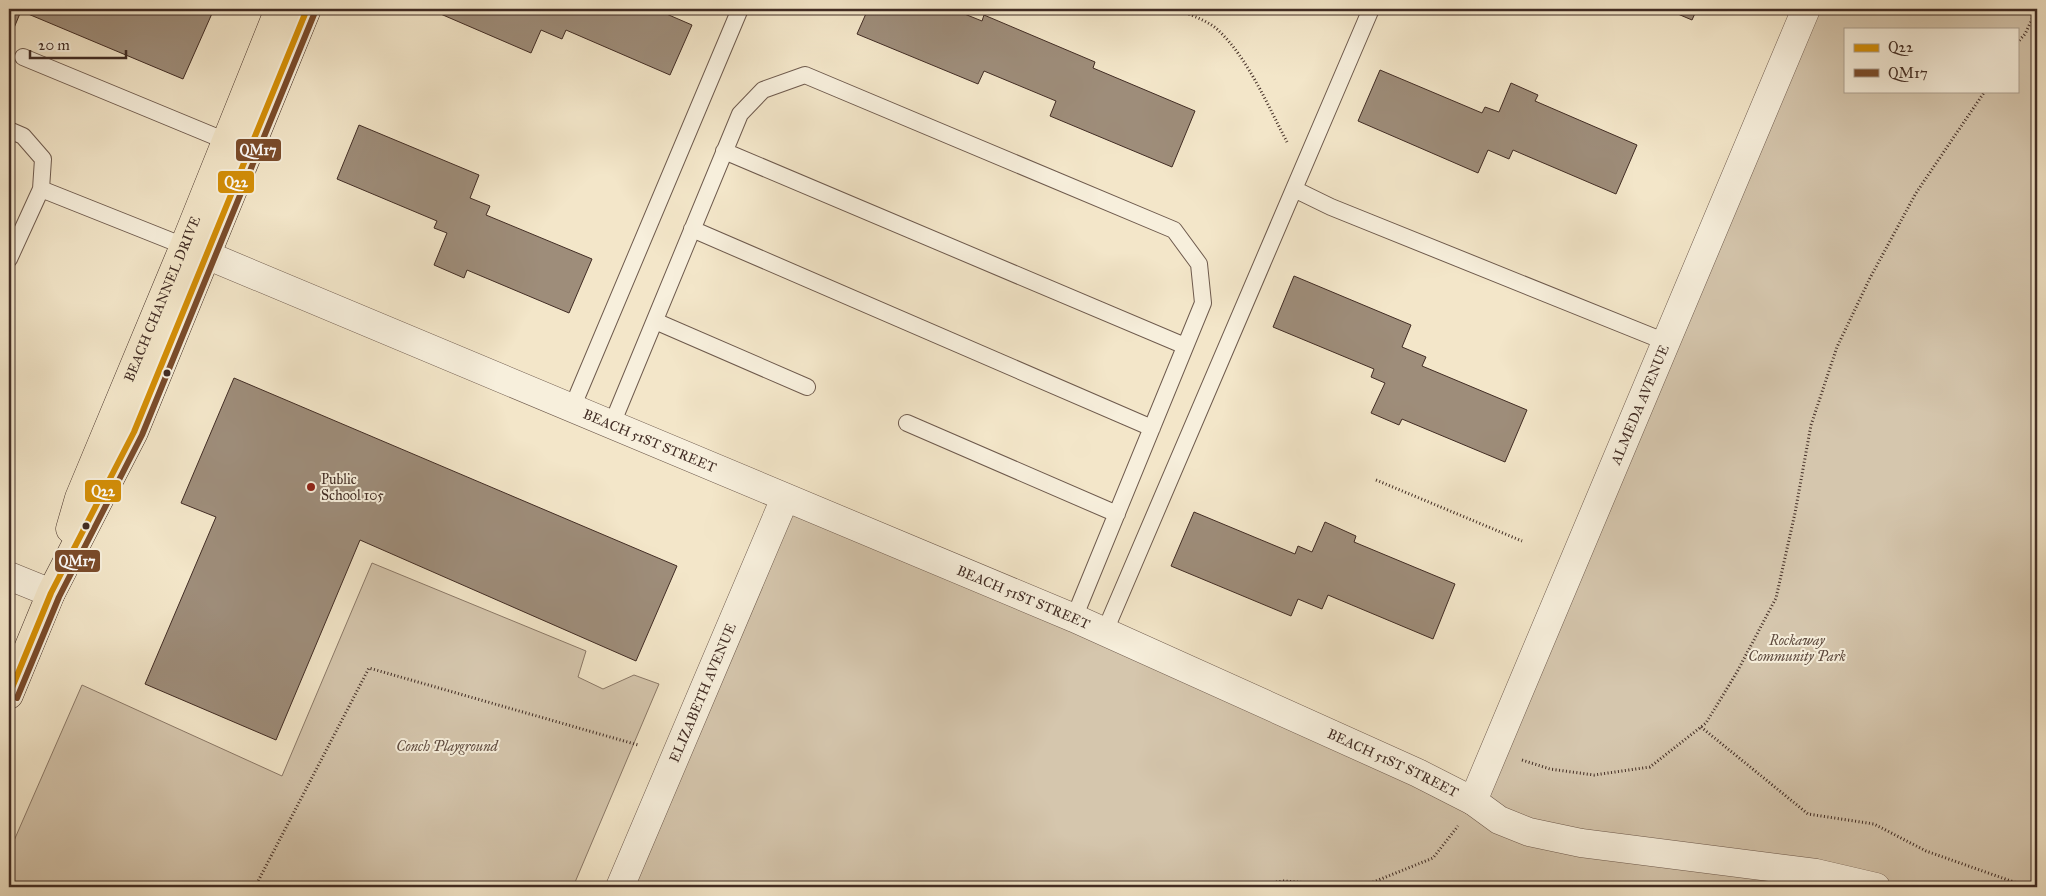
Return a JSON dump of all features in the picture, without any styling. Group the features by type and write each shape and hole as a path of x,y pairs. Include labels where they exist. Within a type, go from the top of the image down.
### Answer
{"main road":[{"name":"BEACH CHANNEL DRIVE","path":"9,695 51,593 134,432 195,251 226,141 279,9"},
{"name":"BEACH CHANNEL DRIVE","path":"195,251 307,9"}],"street":[{"name":"ALMEDA AVENUE","path":"1473,801 1806,9"},
{"name":"BEACH 51ST STREET","path":"195,251 1105,631 1418,773 1473,801 1506,823 1529,832 1591,844 1816,874 1876,887"},
{"name":"ELIZABETH AVENUE","path":"620,887 785,498"},
{"path":"9,576 51,593"}],"lane":[{"path":"572,408 740,9"},
{"path":"1105,631 1371,9"},
{"path":"22,57 226,141"},
{"path":"612,424 740,114 763,90 805,75 1174,230 1200,264 1203,303 1074,618"},
{"path":"9,130 23,136 43,159 41,189 9,259"},
{"path":"724,151 1185,346"},
{"path":"41,189 195,251"},
{"path":"1294,189 1340,210 1666,342"},
{"path":"692,229 1152,428"},
{"path":"655,321 807,387"},
{"path":"907,423 1117,514"}],"path":[{"path":"1176,9 1205,21 1217,29 1241,58 1302,169"},
{"path":"2018,42 2025,34 2037,9"},
{"path":"1521,760 1550,769 1594,775 1650,767 1706,723 1737,672 1776,598 1795,513 1811,425 1838,347 1870,278 1916,193 1984,92"},
{"path":"1376,480 1522,541"},
{"path":"255,887 369,668 638,745"},
{"path":"1701,727 1808,814 1874,824 1926,850 2028,887"},
{"path":"1245,887 1283,881 1361,887 1433,858 1473,801"}],"green space":[{"name":"Rockaway Community Park","path":"1806,9 2037,9 2037,887 620,887 785,498 1473,801"},
{"name":"Conch Playground","path":"372,563 586,651 578,677 603,689 634,675 659,684 573,887 9,887 9,852 82,685 282,776"}],"building":[{"path":"9,9 214,9 183,79 21,11 9,40"},
{"path":"429,9 655,9 692,25 670,75 566,30 562,39 541,30 531,53"},
{"path":"868,9 952,9 982,21 984,15 1095,62 1093,68 1195,111 1172,167 1050,116 1056,101 984,71 978,84 857,34"},
{"path":"1666,9 1697,9 1692,20"},
{"path":"1380,70 1482,113 1485,107 1499,112 1511,83 1538,95 1535,101 1637,145 1616,194 1513,150 1509,159 1488,150 1478,173 1358,121"},
{"path":"359,125 479,175 470,198 490,206 486,215 592,259 569,313 467,270 464,278 434,265 447,233 434,228 437,221 337,179"},
{"path":"1294,276 1411,325 1402,347 1426,357 1422,366 1527,410 1505,462 1402,419 1399,425 1371,413 1385,383 1371,377 1374,369 1273,327"},
{"path":"234,378 677,566 636,661 360,540 276,740 145,684 216,517 181,503"},
{"path":"1194,512 1295,554 1298,546 1312,552 1325,522 1356,536 1354,542 1455,584 1433,639 1328,595 1322,609 1298,599 1291,616 1171,566"}],"transit line":[{"name":"Q22","path":"9,695 51,593 134,432 307,9"},
{"name":"QM17","path":"17,698 59,597 142,435 315,12"}],"place":[{"name":"Public School 105","path":"311,487"}]}
